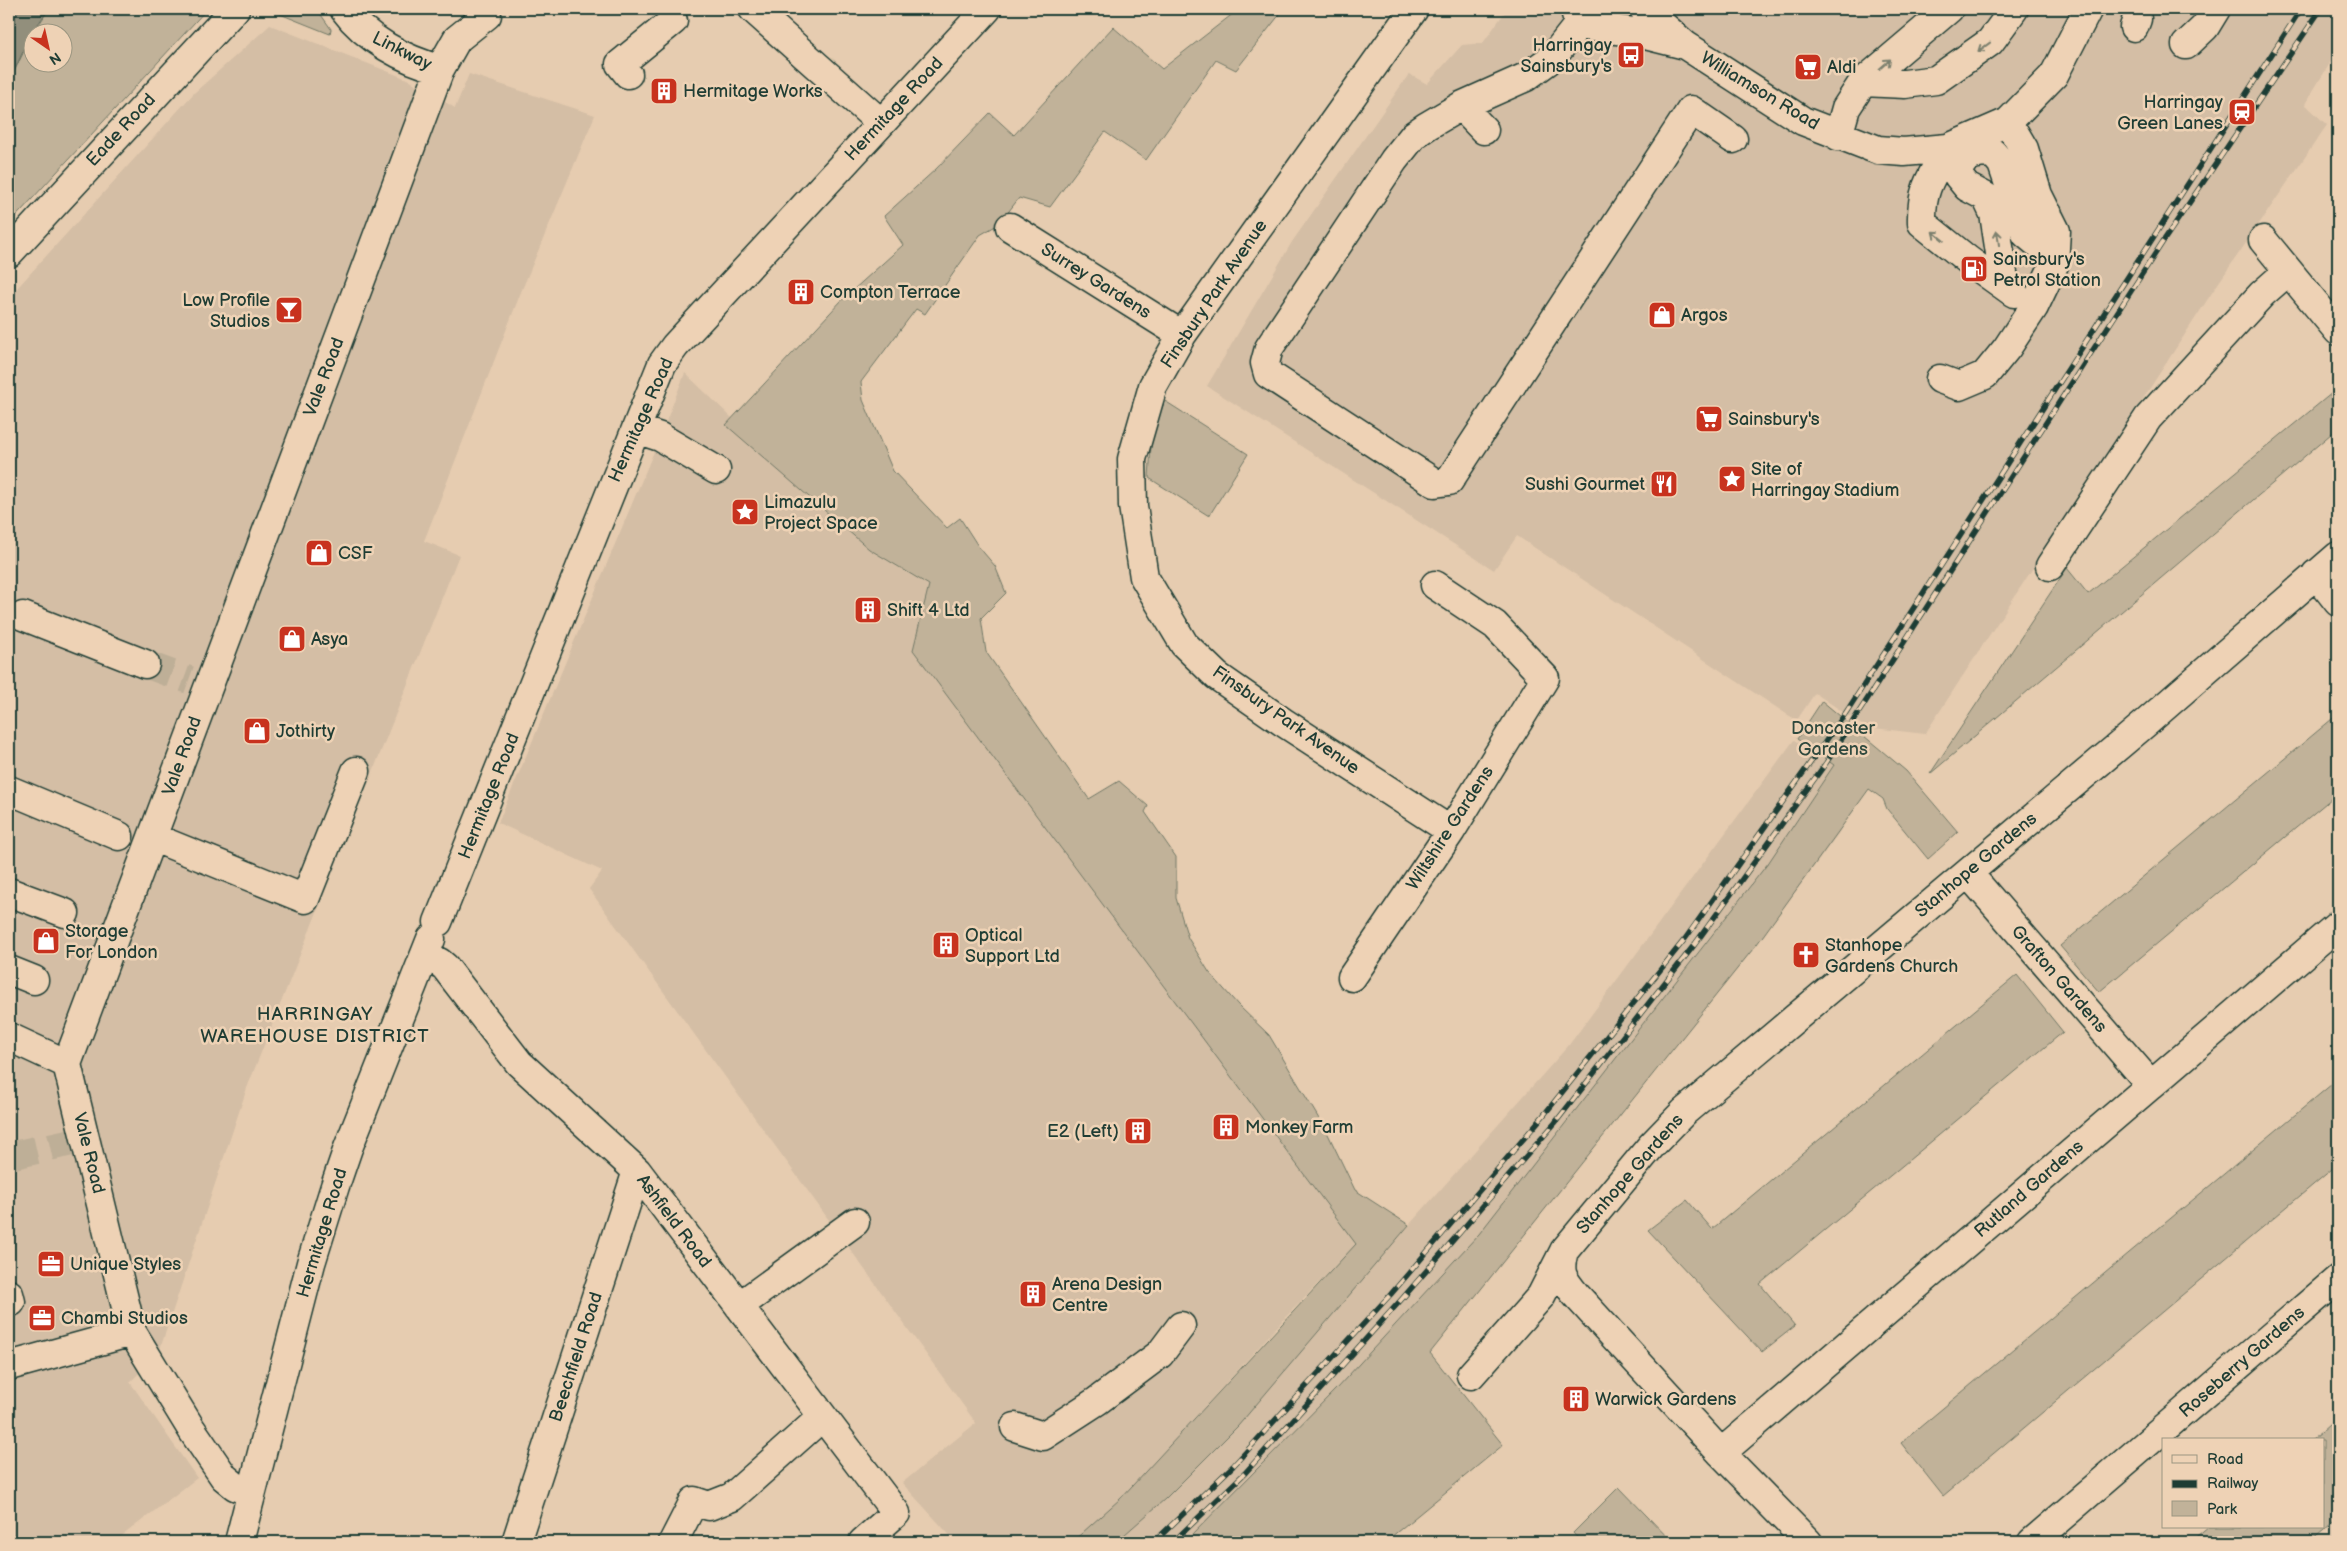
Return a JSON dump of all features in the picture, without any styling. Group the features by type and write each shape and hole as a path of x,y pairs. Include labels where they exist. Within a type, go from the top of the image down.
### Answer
{"street":[{"name":"Eade Road","path":"9,253 236,9"},
{"name":"Linkway","path":"344,9 362,29 384,45 426,66 440,70"},
{"path":"754,9 881,123"},
{"name":"Hermitage Road","path":"239,1542 311,1263 338,1179 432,937 662,364 675,346 987,9"},
{"name":"Finsbury Park Avenue","path":"1414,9 1182,335 1153,386 1132,459 1133,506 1144,578 1184,644 1216,676 1283,722 1451,831"},
{"name":"Williamson Road","path":"1644,9 1685,45 1803,121 1878,150 1904,152 1948,148 2008,122 2054,75 2088,9"},
{"path":"1838,136 1846,108 1863,82 1949,9"},
{"path":"1863,82 1905,84 1936,80 1990,42 2014,9"},
{"path":"2186,45 2205,27 2216,9"},
{"name":"Vale Road","path":"251,1493 234,1486 224,1477 192,1430 132,1332 67,1064 152,837 198,684 440,70 457,39 487,15"},
{"path":"1579,17 1552,58 1526,77 1461,106 1414,136 1394,160 1269,348 1265,363 1268,374 1435,483 1449,481 1691,110 1733,139"},
{"name":"Williamson Road","path":"1579,17 1685,45"},
{"path":"628,74 620,64 673,21"},
{"path":"1461,106 1484,130"},
{"path":"1940,379 1959,386 1985,374 2008,348 2034,307 2054,265 2052,223 2038,195 2024,150 2008,122"},
{"path":"1948,148 1928,184 1921,202 1922,223 1968,260 2034,307"},
{"path":"2005,286 1994,214 1986,197 1967,187 1958,176 1959,166 1966,157 1977,153 1993,153 2002,164 2026,234 2038,243 2044,239 2052,223"},
{"name":"Surrey Gardens","path":"1010,226 1182,335"},
{"path":"2263,240 2338,331"},
{"path":"2050,566 2148,418 2262,294 2288,271"},
{"path":"636,429 660,437 716,470"},
{"name":"Stanhope Gardens","path":"1472,1375 1540,1296 1564,1251 1652,1145 1684,1112 2147,722 2338,556"},
{"path":"2316,574 2338,602"},
{"name":"Wiltshire Gardens","path":"1352,977 1451,831 1545,678 1495,624 1435,585"},
{"path":"23,616 145,664"},
{"path":"152,837 305,899 356,771"},
{"path":"9,790 118,836"},
{"name":"Grafton Gardens","path":"1968,873 2151,1085"},
{"path":"9,892 65,913"},
{"name":"Rutland Gardens","path":"1721,1453 2151,1085 2335,935"},
{"name":"Ashfield Road","path":"432,937 439,962 445,967 519,1064 637,1171 896,1513 863,1542"},
{"path":"9,970 34,980"},
{"path":"9,1036 67,1064"},
{"name":"Beechfield Road","path":"516,1542 637,1171"},
{"path":"739,1306 855,1222"},
{"path":"1564,1251 1560,1266 1563,1278 1593,1314 1721,1453 1808,1542"},
{"name":"Roseberry Gardens","path":"2032,1542 2338,1279"},
{"path":"1015,1427 1043,1436 1097,1401 1160,1354 1181,1326"},
{"path":"9,1366 132,1332"},
{"path":"673,1542 694,1501 709,1506 732,1497 822,1417"}],"shaded area":[{"path":"14,9 49,9 39,22 22,22 22,54 9,82 9,18"},
{"path":"1507,9 2338,9 2338,50 2305,104 2327,125 2215,288 1925,734 1865,727 1815,693 1797,720 1517,536 1494,570 1207,386 1292,242 1409,74 1427,84 1462,45 1483,43"},
{"path":"270,25 407,79 455,108 469,74 595,115 521,292 424,541 459,555 247,1088 158,1355 130,1382 197,1478 114,1542 38,1542 32,1535 22,1542 9,1542 9,297 194,93"},
{"path":"685,373 869,549 929,585 913,650 1357,1245 1386,1251 1569,1045 1794,740 1834,765 1840,831 1757,944 1277,1542 956,1542 902,1483 976,1423 589,889 602,871 498,823","holes":["1342,1260 1162,1454 1295,1307"]}],"green space":[{"path":"49,9 207,9 9,224 9,82 22,55 22,72 72,72 72,22 41,22"},
{"path":"278,9 317,9 331,29 330,34 275,12"},
{"path":"1239,9 1284,9 1236,70 1216,60 1146,160 1105,132 1050,207 1019,198 999,224 980,235 925,314 916,309 861,382 863,400 893,471 947,528 960,518 978,546 995,566 1006,593 981,618 986,652 1089,799 1119,781 1148,806 1145,812 1176,857 1176,898 1188,938 1209,972 1238,1005 1269,1035 1328,1134 1355,1190 1409,1225 1238,1426 1165,1499 1116,1542 1072,1542 1120,1499 1356,1244 913,650 929,585 869,549 726,425 842,300 903,245 884,216 936,169 990,113 1014,135 1113,27 1162,69"},
{"path":"2338,388 2338,428 1930,774 2067,568 2088,594"},
{"path":"1165,401 1248,454 1209,516 1149,478 1152,430"},
{"name":"Doncaster Gardens","path":"1822,701 1906,771 1958,832 1928,859 1887,809 1883,799 1869,789 1757,944 1430,1353 1503,1445 1385,1542 1185,1542 1336,1389 1479,1234 1769,862 1834,765 1797,739"},
{"path":"2338,714 2338,793 2099,992 2060,946"},
{"path":"2017,975 2063,1032 1760,1284 1795,1326 1762,1352 1648,1230 1687,1200 1712,1229"},
{"path":"2338,1079 2338,1164 1943,1496 1901,1443"},
{"path":"2338,1417 2338,1520 2312,1542 2191,1542 2208,1528 2324,1528 2324,1438 2314,1438"},
{"path":"1619,1487 1672,1542 1581,1542 1573,1533"}],"tunnel":[{"path":"145,664 189,680"},
{"path":"9,1156 86,1139"}],"railway":[{"path":"1154,1542 1233,1466 1391,1294 1543,1116 1685,939 1845,714 2301,9"},
{"path":"1173,1542 1245,1473 1401,1300 1555,1123 1695,944 1826,763 2164,240 2321,9"}],"place":[{"name":"Harringay Sainsbury's","path":"1631,55"},
{"name":"Aldi","path":"1808,67"},
{"name":"Hermitage Works","path":"664,91"},
{"name":"Harringay Green Lanes","path":"2242,112"},
{"name":"Sainsbury's Petrol Station","path":"1974,269"},
{"name":"Compton Terrace","path":"801,292"},
{"name":"Low Profile Studios","path":"289,310"},
{"name":"Argos","path":"1662,315"},
{"name":"Sainsbury's","path":"1709,419"},
{"name":"Site of Harringay Stadium","path":"1732,479"},
{"name":"Sushi Gourmet","path":"1664,484"},
{"name":"Limazulu Project Space","path":"745,512"},
{"name":"CSF","path":"319,553"},
{"name":"Shift 4 Ltd","path":"868,610"},
{"name":"Asya","path":"292,639"},
{"name":"Jothirty","path":"257,731"},
{"name":"Storage For London","path":"46,941"},
{"name":"Optical Support Ltd","path":"946,945"},
{"name":"Stanhope Gardens Church","path":"1806,955"},
{"name":"Monkey Farm","path":"1226,1127"},
{"name":"E2 (Left)","path":"1138,1131"},
{"name":"Unique Styles","path":"51,1264"},
{"name":"Arena Design Centre","path":"1033,1294"},
{"name":"Chambi Studios","path":"42,1318"},
{"name":"Warwick Gardens","path":"1576,1399"}],"district":[{"name":"HARRINGAY WAREHOUSE DISTRICT","path":"315,1025"}]}
